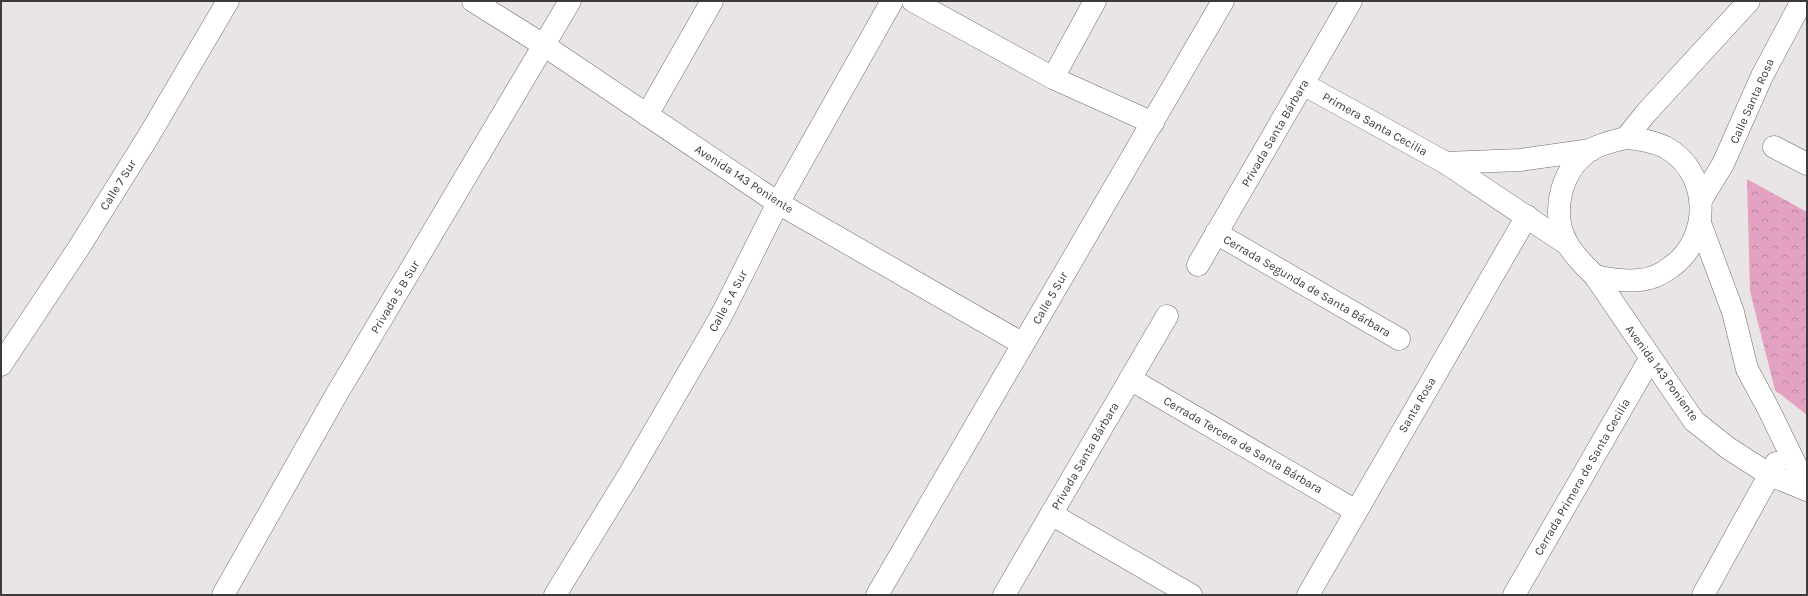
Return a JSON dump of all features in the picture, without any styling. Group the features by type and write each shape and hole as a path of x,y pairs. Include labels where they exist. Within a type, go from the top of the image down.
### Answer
{"street":[{"name":"Calle 7 Sur","path":"1,365 78,249 148,137 228,1"},
{"name":"Avenida 143 Poniente","path":"473,1 545,46 778,203 1023,344"},
{"name":"Privada 5 B Sur","path":"224,595 335,397 545,46 570,1"},
{"path":"647,115 712,1"},
{"name":"Calle 5 A Sur","path":"555,595 630,473 720,318 778,203 892,1"},
{"path":"913,1 1053,78 1153,123"},
{"path":"1053,78 1095,1"},
{"name":"Calle 5 Sur","path":"876,595 1223,1"},
{"name":"Privada Santa Bárbara","path":"1198,265 1351,1"},
{"path":"1783,35 1789,1"},
{"name":"Calle Santa Rosa","path":"1701,200 1723,164 1762,76 1802,1"},
{"path":"1626,138 1646,113 1747,3"},
{"name":"Primera Santa Cecilia","path":"1304,84 1446,164 1527,216 1567,244"},
{"path":"1626,138 1645,140 1665,148 1683,162 1695,179 1701,200 1700,223 1693,244 1680,261 1662,274 1641,280 1619,280 1594,276 1567,244 1560,224 1559,202 1562,189 1564,182 1575,164 1591,150 1608,142 1626,138"},
{"path":"1774,147 1807,164"},
{"path":"1446,164 1520,160 1591,150"},
{"name":"Santa Rosa","path":"1308,595 1527,216"},
{"name":"Avenida 143 Poniente","path":"1700,223 1733,312 1747,369 1786,444 1807,489"},
{"name":"Cerrada Segunda de Santa Bárbara","path":"1216,233 1399,339"},
{"name":"Avenida 143 Poniente","path":"1594,276 1694,421 1728,448 1770,475 1807,489"},
{"name":"Privada Santa Bárbara","path":"1004,595 1167,316"},
{"name":"Cerrada Primera de Santa Cecilia","path":"1514,595 1650,359"},
{"name":"Cerrada Tercera de Santa Bárbara","path":"1130,379 1356,511"},
{"path":"1704,595 1786,444"},
{"path":"1051,514 1191,595"}],"green space":[{"path":"1747,179 1807,212 1807,415 1775,390 1750,291"}]}
